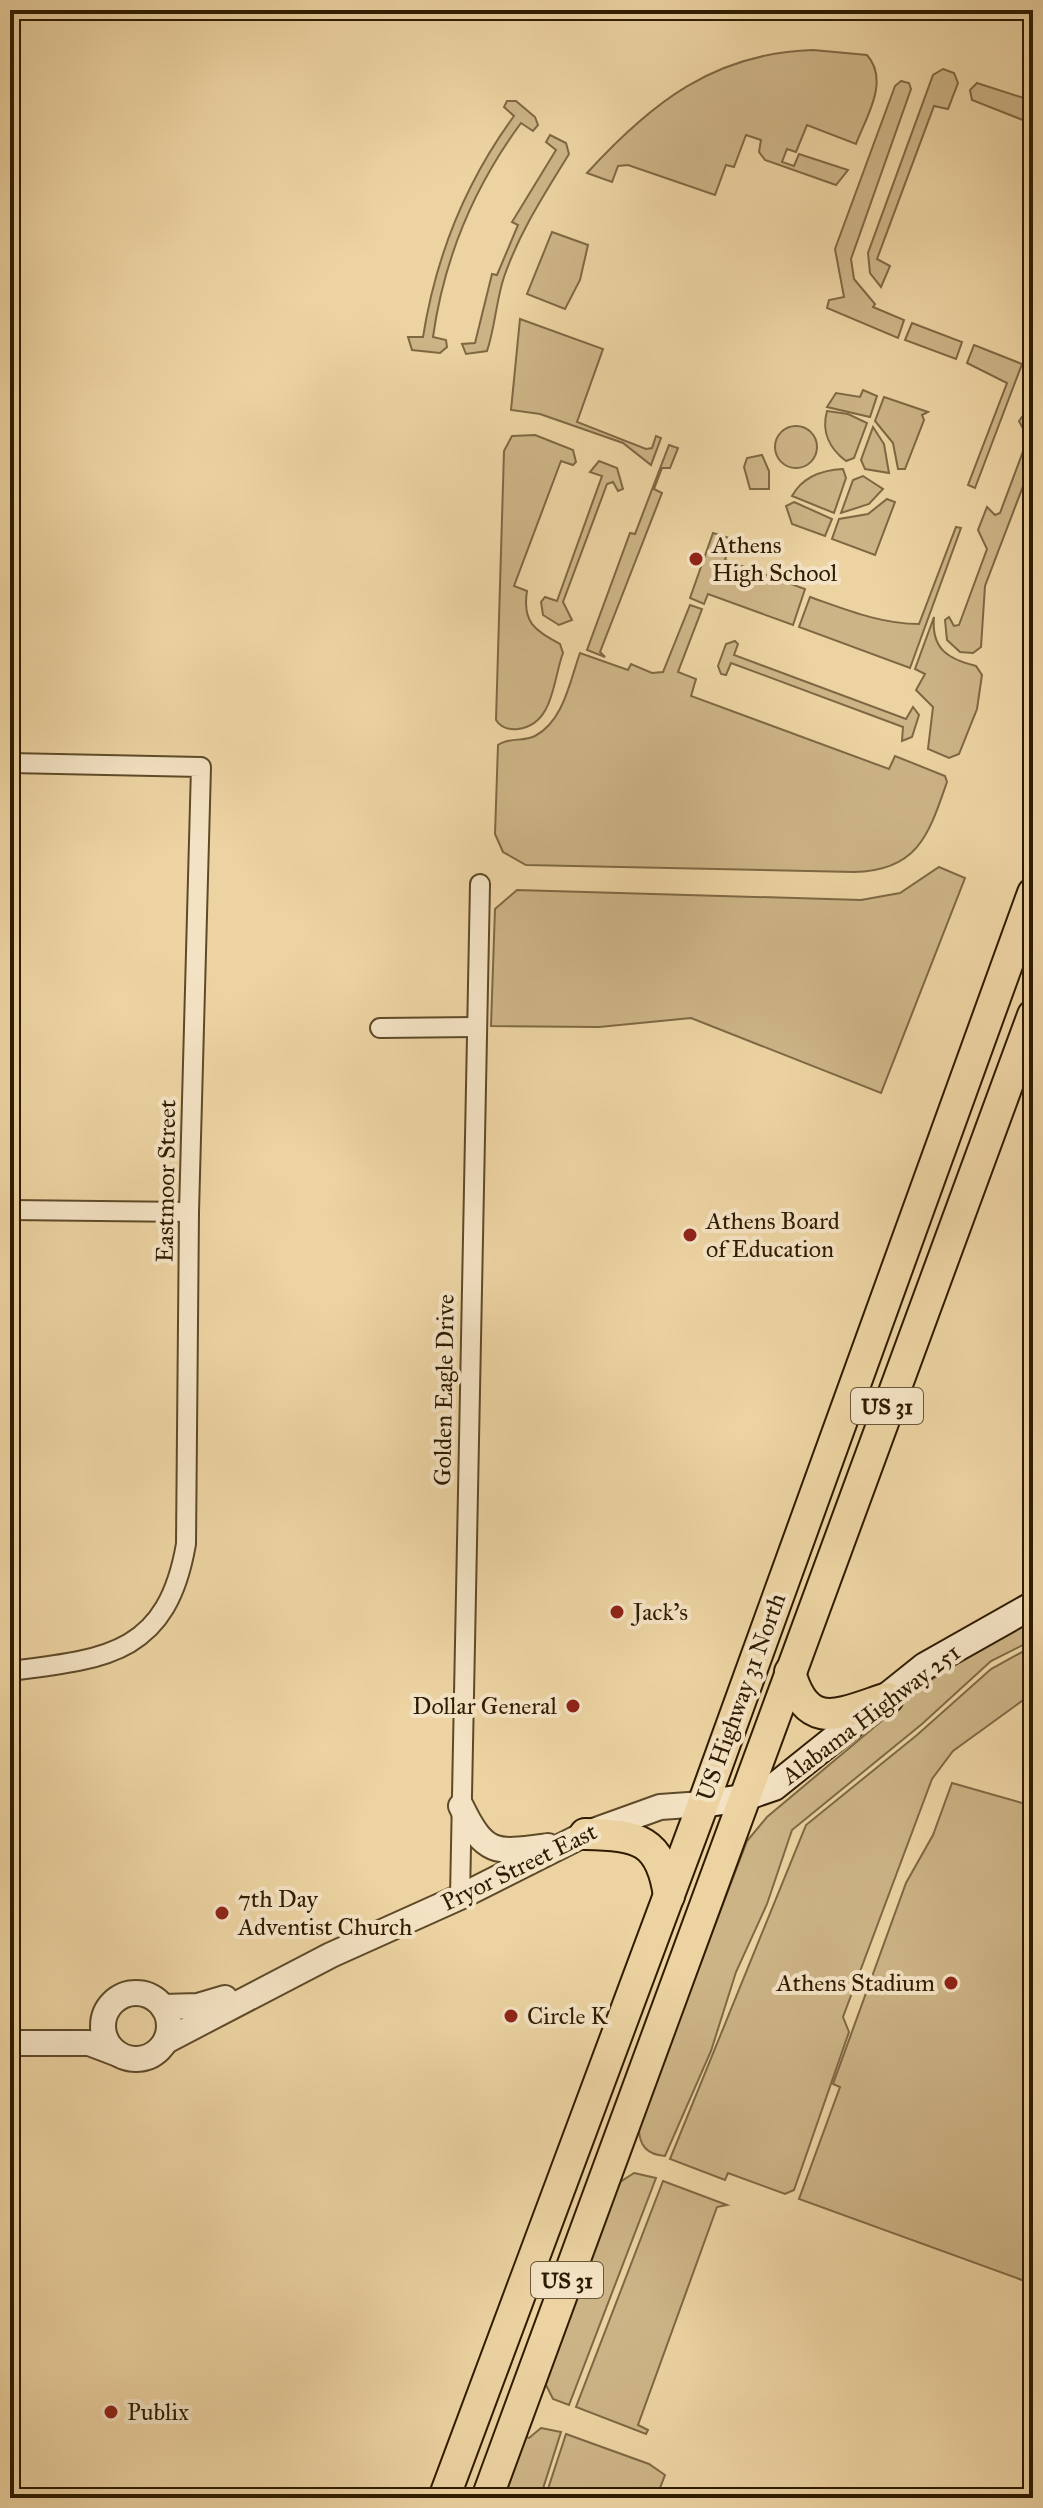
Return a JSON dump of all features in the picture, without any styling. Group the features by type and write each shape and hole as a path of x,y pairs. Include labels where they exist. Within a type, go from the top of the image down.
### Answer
{"main road":[{"name":"US Highway 31 North","path":"444,2498 703,1804 1033,893"},
{"name":"US Highway 31 North","path":"487,2498 742,1798 1033,1015"},
{"name":"Alabama Highway 251","path":"703,1804 742,1798 774,1787 925,1666 1033,1605"},
{"path":"790,1672 800,1702 814,1712 834,1715 888,1698"},
{"path":"576,1839 620,1835 650,1847 665,1866 669,1896"}],"street":[{"name":"Eastmoor Street","path":"10,763 201,767 189,1212 186,1544 179,1584 165,1613 134,1641 98,1658 10,1671"},
{"name":"Golden Eagle Drive","path":"460,1897 480,884"},
{"path":"380,1028 476,1027"},
{"path":"10,1210 189,1212"},
{"name":"Pryor Street East","path":"166,2041 255,1993 576,1839 660,1807 703,1804"},
{"path":"461,1806 475,1835 488,1848 510,1851 576,1839"},
{"name":"Pryor Street East","path":"163,2007 198,2006 255,1993"},
{"path":"15,2044 89,2043 118,2054 135,2059 147,2057 166,2041 169,2024 163,2007 149,1996 131,1994 114,2002 105,2017 106,2038 118,2054"},
{"path":"15,2044 65,2033 105,2017"}],"shaded area":[{"path":"813,50 867,55 874,65 876,76 874,99 856,144 807,125 796,152 787,149 782,162 794,166 799,154 848,170 836,185 765,160 759,152 761,140 746,135 734,167 726,165 715,195 628,165 618,166 612,182 587,173 635,125 687,86 745,61 777,53"},
{"path":"943,69 954,73 958,83 948,109 934,106 877,259 890,266 881,287 870,273 868,253 933,75"},
{"path":"901,81 909,83 911,89 851,259 854,279 875,304 873,307 904,320 898,338 827,308 829,300 844,297 835,249 895,86"},
{"path":"977,83 1033,101 1033,124 972,100 970,90"},
{"path":"507,101 516,101 535,117 538,125 533,131 521,123 489,172 464,224 445,279 433,337 446,340 447,347 440,353 412,350 408,337 423,337 436,277 455,221 481,167 514,116 504,107"},
{"path":"550,135 566,143 569,154 510,260 487,351 466,354 462,344 475,343 492,274 497,275 518,225 512,222 556,150 546,142"},
{"path":"552,232 588,245 580,280 565,309 527,294"},
{"path":"520,319 603,349 577,422 646,449 652,448 656,436 661,438 651,465 623,443 540,414 511,410"},
{"path":"912,323 962,342 956,359 905,340"},
{"path":"974,345 1022,364 975,488 968,485 1007,383 967,363"},
{"path":"863,390 877,396 870,417 827,407 836,393 860,397"},
{"path":"884,397 928,412 922,415 924,420 905,469 898,469 893,443 875,421"},
{"path":"1033,402 1033,460 985,586 981,647 973,653 960,652 947,640 945,620 949,617 954,626 959,625 987,549 978,530 987,507 995,515 1000,513 1028,438 1019,421"},
{"path":"827,411 848,414 867,423 854,458 846,461 831,445 825,426"},
{"path":"796,426 811,432 817,447 811,462 796,468 781,462 775,447 781,432"},
{"path":"873,427 884,444 889,473 865,469 861,460"},
{"path":"535,435 573,450 576,462 573,465 561,461 514,586 527,591 527,611 532,624 560,644 563,653 550,699 539,719 530,726 511,729 503,727 496,720 504,451 512,436"},
{"path":"669,445 678,448 670,468 662,468 654,489 662,493 600,652 605,657 587,650 630,533 635,534"},
{"path":"762,455 769,471 769,489 750,489 744,467 747,458"},
{"path":"599,461 617,468 623,489 618,491 613,482 607,484 563,602 572,620 559,625 543,615 541,602 545,597 557,601 602,476 590,472"},
{"path":"843,469 846,478 834,513 792,496 802,483 814,475"},
{"path":"863,476 883,489 869,504 841,513 853,480"},
{"path":"887,499 895,502 875,555 832,539 839,519 868,514"},
{"path":"794,502 832,519 825,536 792,524 786,506"},
{"path":"956,527 961,528 910,668 799,627 810,597 878,619 919,624"},
{"path":"713,533 732,539 725,560 805,589 793,625 708,594 704,604 690,598"},
{"path":"690,605 702,609 678,672 696,679 691,696 889,769 895,756 945,776 947,782 927,833 907,857 876,870 854,872 526,865 503,852 495,834 498,745 535,736 545,729 565,699 580,653 628,670 631,664 652,673 663,672"},
{"path":"934,617 935,637 943,651 957,660 976,666 982,675 977,709 959,754 949,758 928,749 933,707 916,690 925,674 915,669"},
{"path":"735,641 738,644 734,655 906,719 913,707 919,715 912,737 902,741 903,727 731,663 726,675 721,674 718,666 726,644"},
{"path":"939,867 965,878 881,1093 691,1018 599,1027 491,1026 495,909 517,890 861,900 900,893"},
{"path":"1033,1620 1033,1640 991,1661 922,1724 792,1830 767,1904 736,1972 711,2051 665,2156 648,2151 640,2138 639,2125 747,1841 767,1817 928,1682 981,1647"},
{"path":"1033,1646 1033,1693 953,1751 932,1779 843,2017 849,2032 794,2190 785,2194 728,2173 725,2180 670,2159 806,1825 917,1735 991,1669"},
{"name":"Athens Stadium","path":"952,1783 1033,1806 1033,2284 799,2199 840,2087 833,2084 906,1883 933,1835"},
{"path":"634,2173 656,2178 569,2405 553,2399 545,2383 617,2184"},
{"path":"663,2181 727,2205 717,2207 638,2425 648,2430 646,2434 576,2407"},
{"path":"541,2428 561,2432 540,2498 493,2498 517,2434 529,2438"},
{"path":"566,2434 649,2464 665,2475 656,2498 545,2498"}],"place":[{"name":"Athens High School","path":"696,559"},
{"name":"Athens Board of Education","path":"690,1235"},
{"name":"Jack's","path":"617,1612"},
{"name":"Dollar General","path":"573,1706"},
{"name":"7th Day Adventist Church","path":"222,1913"},
{"name":"Athens Stadium","path":"951,1983"},
{"name":"Circle K","path":"511,2016"},
{"name":"Publix","path":"111,2412"}]}
